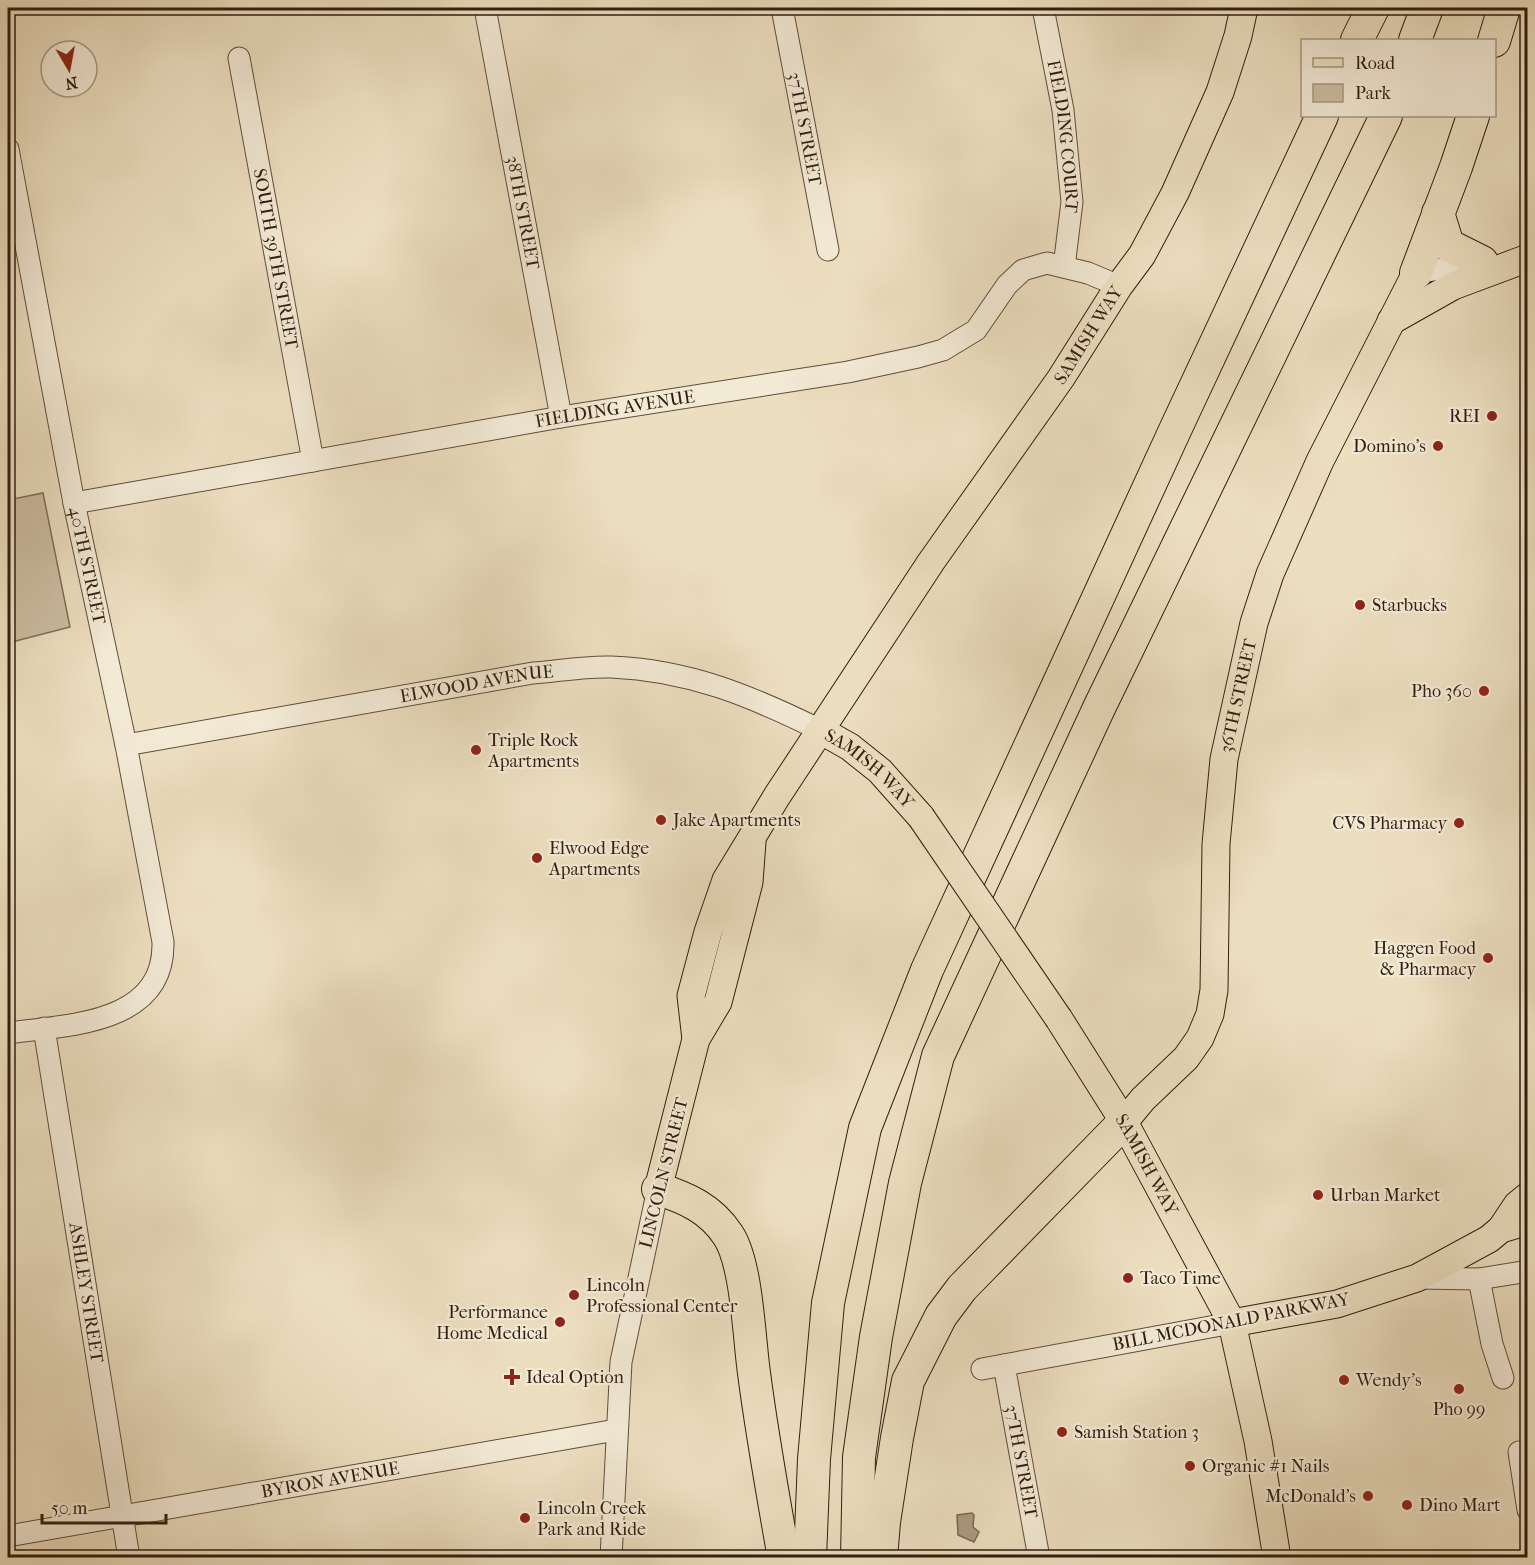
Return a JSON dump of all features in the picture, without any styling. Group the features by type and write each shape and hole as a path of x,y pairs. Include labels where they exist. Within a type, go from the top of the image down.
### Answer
{"highway":[{"path":"1358,39 1373,8"},
{"path":"1415,39 1427,8"},
{"path":"1495,39 1504,8"},
{"path":"810,1557 814,1459 828,1304 865,1128 927,970 1322,117"},
{"path":"857,1557 859,1457 876,1337 905,1183 938,1056 1099,708 1386,117"},
{"path":"1416,273 1473,117"},
{"path":"1438,213 1448,245 1482,262"},
{"path":"881,1557 895,1448 908,1381 941,1316 962,1288 1124,1122"},
{"path":"658,1189 688,1199 712,1216 729,1236 740,1266 754,1373 784,1557"}],"main road":[{"name":"SAMISH WAY","path":"1244,8 1238,36 1220,92 1200,141 1142,255 1119,286 1061,378 937,553 820,730 850,747 880,771 921,817 1059,1019 1124,1122 1232,1323 1258,1441 1277,1557"},
{"path":"1391,321 1453,286 1527,257"},
{"name":"36TH STREET","path":"1124,1122 1143,1099 1186,1058 1200,1038 1210,1014 1214,990 1216,844 1224,759 1254,623 1270,574 1320,461 1416,273"},
{"name":"LINCOLN STREET","path":"658,1189 696,1039 691,996 708,932 726,880 753,833 820,730"},
{"name":"BILL MCDONALD PARKWAY","path":"1502,1229 1517,1205 1527,1196"},
{"name":"BILL MCDONALD PARKWAY","path":"1232,1323 1337,1304 1417,1278 1489,1239 1502,1229 1527,1221"}],"street":[{"name":"38TH STREET","path":"485,8 561,417"},
{"name":"37TH STREET","path":"782,8 828,250"},
{"name":"FIELDING COURT","path":"1043,8 1063,110 1072,202 1064,267"},
{"name":"SOUTH 39TH STREET","path":"239,58 313,461"},
{"name":"40TH STREET","path":"8,149 74,503 126,745 163,942 161,966 156,982 146,993 113,1015 90,1022 44,1028"},
{"path":"1416,273 1527,257"},
{"name":"FIELDING AVENUE","path":"74,503 561,417 848,372 943,350 976,330 1007,285 1023,270 1047,263 1088,273 1119,286"},
{"name":"ELWOOD AVENUE","path":"126,745 533,673 611,667 652,671 702,680 741,694 820,730"},
{"path":"8,1033 44,1028"},
{"name":"ASHLEY STREET","path":"44,1028 129,1557"},
{"name":"LINCOLN STREET","path":"611,1557 621,1362 658,1189"},
{"path":"1417,1278 1479,1279 1527,1271"},
{"path":"1479,1279 1492,1344 1503,1378"},
{"name":"BILL MCDONALD PARKWAY","path":"982,1369 1232,1323"},
{"name":"37TH STREET","path":"1004,1365 1039,1557"},
{"name":"BYRON AVENUE","path":"8,1536 616,1430"},
{"path":"1519,1452 1527,1510"}],"green space":[{"path":"43,493 70,627 8,643 8,500"}],"shaded area":[{"path":"972,1513 974,1515 973,1527 979,1532 974,1542 958,1535 957,1515"}],"place":[{"name":"REI","path":"1492,416"},
{"name":"Domino's","path":"1438,446"},
{"name":"Starbucks","path":"1360,605"},
{"name":"Pho 360","path":"1484,691"},
{"name":"Triple Rock Apartments","path":"476,750"},
{"name":"Jake Apartments","path":"661,820"},
{"name":"CVS Pharmacy","path":"1459,823"},
{"name":"Elwood Edge Apartments","path":"537,858"},
{"name":"Haggen Food & Pharmacy","path":"1488,958"},
{"name":"Urban Market","path":"1318,1195"},
{"name":"Taco Time","path":"1128,1278"},
{"name":"Lincoln Professional Center","path":"574,1295"},
{"name":"Performance Home Medical","path":"560,1322"},
{"name":"Ideal Option","path":"512,1377"},
{"name":"Wendy's","path":"1344,1380"},
{"name":"Pho 99","path":"1459,1389"},
{"name":"Samish Station 3","path":"1062,1432"},
{"name":"Organic #1 Nails","path":"1190,1466"},
{"name":"McDonald's","path":"1368,1496"},
{"name":"Dino Mart","path":"1407,1505"},
{"name":"Lincoln Creek Park and Ride","path":"525,1518"}]}
